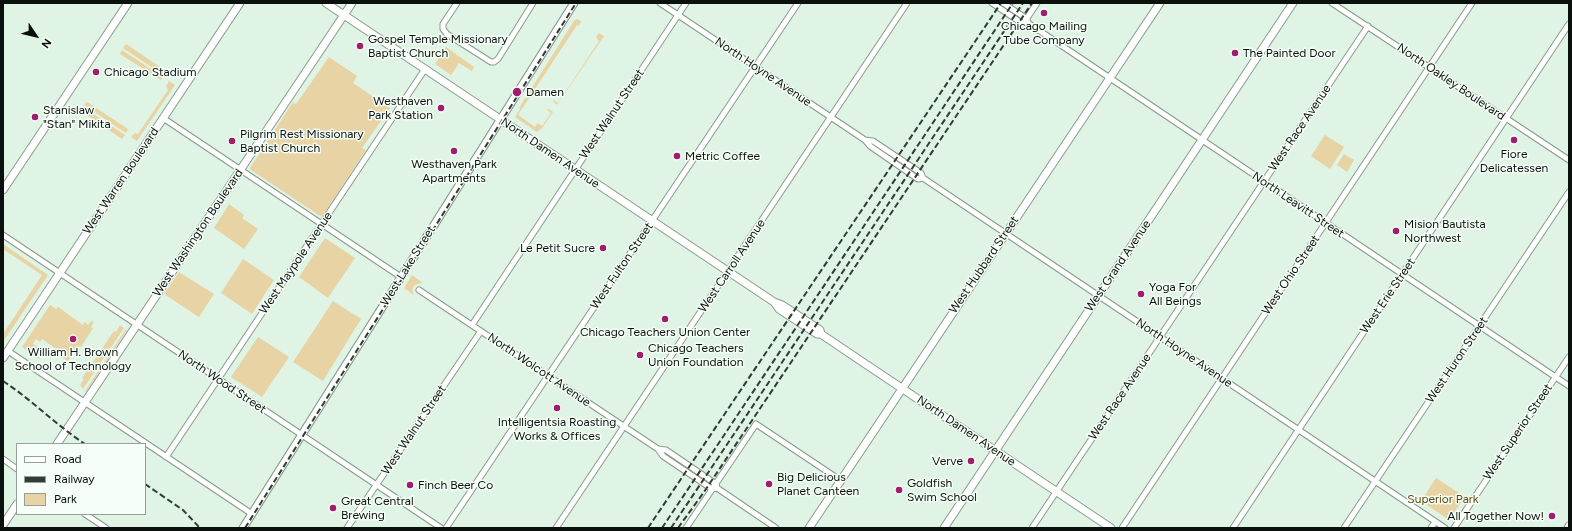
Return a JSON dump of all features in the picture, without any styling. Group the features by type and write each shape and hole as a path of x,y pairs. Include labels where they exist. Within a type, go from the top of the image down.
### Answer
{"main road":[{"path":"3,190 128,3"},
{"name":"West Warren Boulevard","path":"3,358 240,3"},
{"name":"North Damen Avenue","path":"326,3 774,302 779,308 817,334 821,334 1111,528"},
{"name":"West Washington Boulevard","path":"58,443 352,3"},
{"name":"West Lake Street","path":"243,528 574,3"},
{"name":"West Hubbard Street","path":"809,528 1160,3"},
{"name":"West Grand Avenue","path":"944,528 1293,3"},
{"path":"3,525 16,506"}],"street":[{"path":"458,3 443,24 443,29 447,34 491,62 494,62 498,59 533,3"},
{"name":"North Hoyne Avenue","path":"660,3 865,140 873,141 922,173 923,178 1445,528"},
{"name":"West Walnut Street","path":"472,325 686,3"},
{"name":"West Fulton Street","path":"446,528 798,3"},
{"name":"West Carroll Avenue","path":"556,528 907,3"},
{"name":"North Leavitt Street","path":"992,3 1026,22 1569,386"},
{"name":"North Leavitt Street","path":"1003,3 1026,22"},
{"path":"1026,22 1037,3"},
{"name":"North Oakley Boulevard","path":"1332,3 1569,160"},
{"name":"West Ohio Street","path":"1122,528 1472,3"},
{"name":"West Erie Street","path":"1233,528 1569,24"},
{"name":"West Race Avenue","path":"1032,528 1368,26"},
{"name":"West Maypole Avenue","path":"166,457 425,69"},
{"path":"163,118 401,277"},
{"name":"West Huron Street","path":"1344,528 1569,192"},
{"name":"North Wood Street","path":"3,236 441,528"},
{"name":"North Wolcott Avenue","path":"419,290 658,449 663,456 715,487 776,528"},
{"name":"West Walnut Street","path":"347,528 481,331"},
{"path":"8,351 145,443"},
{"name":"West Superior Street","path":"1454,528 1569,357"},
{"path":"686,528 756,424 840,480"},
{"path":"146,443 252,514"},
{"path":"3,459 16,468"},
{"path":"86,515 106,528"},
{"path":"1431,528 1435,522"}],"green space":[{"path":"577,19 581,21 579,26 577,25 518,115 535,127 538,123 542,126 551,113 547,110 548,109 553,112 542,128 537,132 515,117 520,109 519,108 574,21"},
{"path":"599,33 604,36 557,105 553,101 554,100 558,103 599,41 596,37"},
{"path":"126,44 166,71 165,76 123,48"},
{"path":"446,47 474,67 472,71 459,63 451,75 435,64"},
{"path":"122,50 163,77 161,80 120,54"},
{"path":"329,57 357,76 353,83 390,108 362,148 366,150 323,215 320,216 250,168 293,102 296,104"},
{"path":"169,81 175,85 137,141 131,137 135,133 138,134 168,90 166,86"},
{"path":"87,102 128,129 126,133 84,105"},
{"path":"83,107 125,135 122,139 82,112"},
{"path":"1325,135 1344,147 1330,169 1311,156"},
{"path":"1344,154 1354,160 1347,172 1337,165"},
{"path":"229,204 244,215 242,218 258,229 244,249 214,228"},
{"path":"325,238 355,258 328,298 299,277"},
{"path":"3,244 48,275 3,342 3,334 42,275 3,249"},
{"path":"243,259 274,280 252,314 221,293"},
{"path":"179,272 214,294 199,317 164,294"},
{"path":"412,275 423,283 414,286 414,295 404,288"},
{"path":"333,301 361,319 323,381 293,362"},
{"path":"50,305 56,309 58,307 83,325 85,322 88,325 91,321 94,322 91,327 93,328 81,347 79,346 68,361 54,353 56,349 42,339 40,342 36,339 33,344 44,351 39,359 22,347"},
{"path":"120,325 124,328 83,389 80,385 84,379 82,378 114,331 116,332"},
{"path":"126,329 127,330 86,392 85,391"},
{"path":"258,337 289,357 262,397 231,377"},
{"name":"Superior Park","path":"1436,478 1465,497 1449,520 1421,501"}],"railway":[{"path":"245,528 576,3"},
{"path":"648,528 1001,3"},
{"path":"662,528 1013,3"},
{"path":"671,528 1023,3"},
{"path":"678,528 704,492 1032,3"},
{"path":"3,381 84,443"},
{"path":"146,485 183,510 200,528"}],"place":[{"name":"Chicago Mailing Tube Company","path":"1044,13"},
{"name":"Gospel Temple Missionary Baptist Church","path":"360,46"},
{"name":"The Painted Door","path":"1235,53"},
{"name":"Chicago Stadium","path":"96,72"},
{"name":"Damen","path":"517,92"},
{"name":"Westhaven Park Station","path":"441,108"},
{"name":"Stanislaw \"Stan\" Mikita","path":"35,117"},
{"name":"Fiore Delicatessen","path":"1514,140"},
{"name":"Pilgrim Rest Missionary Baptist Church","path":"232,141"},
{"name":"Westhaven Park Apartments","path":"454,151"},
{"name":"Metric Coffee","path":"677,156"},
{"name":"Mision Bautista Northwest","path":"1396,231"},
{"name":"Le Petit Sucre","path":"603,248"},
{"name":"Yoga For All Beings","path":"1141,294"},
{"name":"Chicago Teachers Union Center","path":"665,319"},
{"name":"William H. Brown School of Technology","path":"73,339"},
{"name":"Chicago Teachers Union Foundation","path":"640,355"},
{"name":"Intelligentsia Roasting Works & Offices","path":"557,408"},
{"name":"Verve","path":"971,461"},
{"name":"Big Delicious Planet Canteen","path":"769,484"},
{"name":"Finch Beer Co","path":"410,485"},
{"name":"Goldfish Swim School","path":"899,490"},
{"name":"Great Central Brewing","path":"333,508"},
{"name":"All Together Now!","path":"1552,516"}]}
